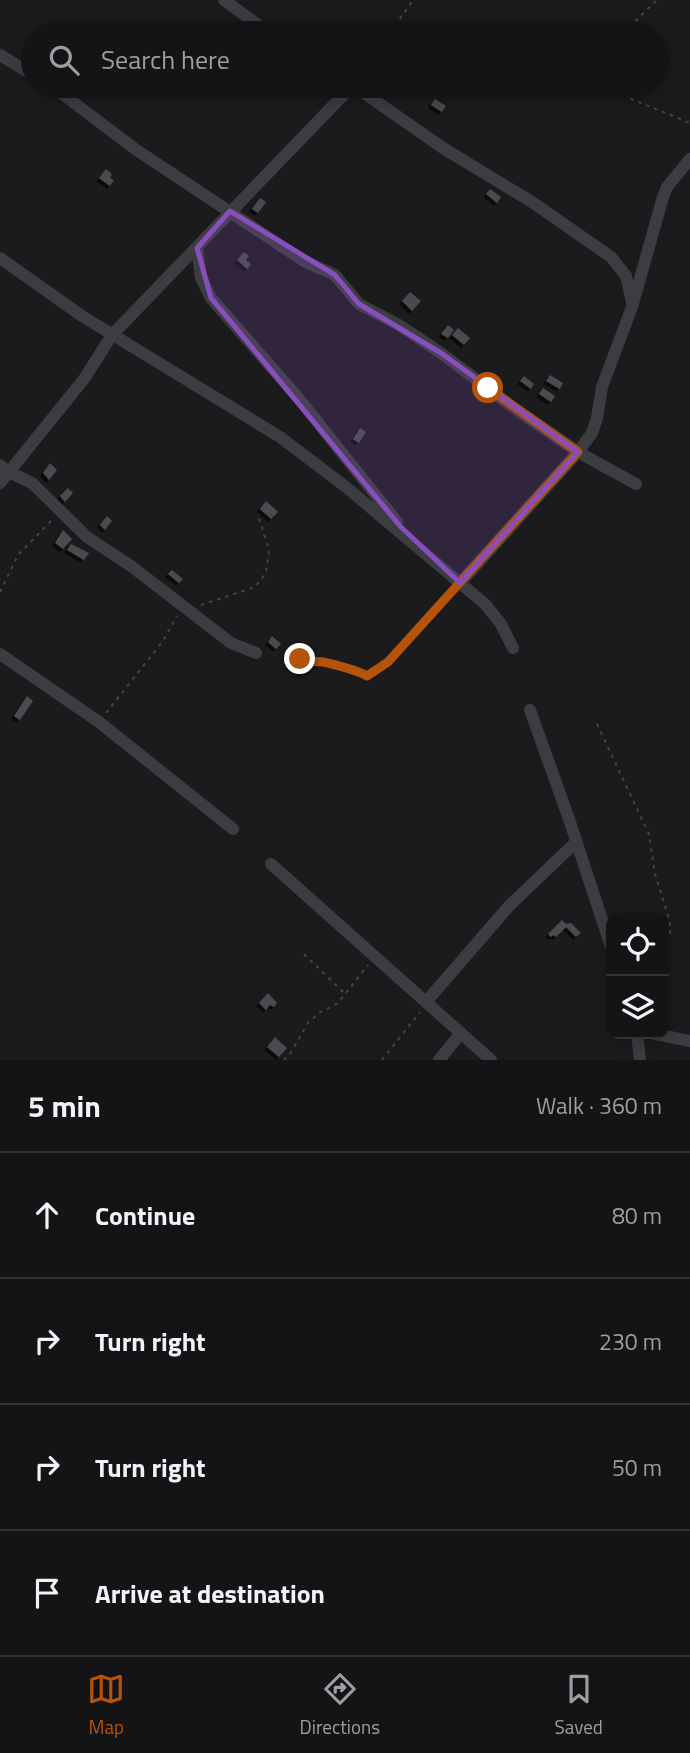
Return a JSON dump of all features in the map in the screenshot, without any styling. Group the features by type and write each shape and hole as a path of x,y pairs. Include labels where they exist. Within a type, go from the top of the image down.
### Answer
{"street":[{"path":"224,0 253,21"},
{"path":"0,55 21,68"},
{"path":"68,98 135,149 304,261 335,275 359,304 441,353 578,452 636,484"},
{"path":"0,483 5,468 85,379 112,335 341,98"},
{"path":"370,98 443,148 532,202 611,257 626,276 632,307"},
{"path":"456,580 578,452 592,433 602,387 632,307 663,197 667,187 690,159"},
{"path":"197,248 201,278 211,298 299,399 400,526 456,580"},
{"path":"0,258 82,316 280,437 337,480 492,612 513,648"},
{"path":"5,468 32,482 87,537 131,566 231,643 256,653"},
{"path":"0,654 99,722 233,829"},
{"path":"530,710 606,932"},
{"path":"426,1002 509,906 576,842"},
{"path":"271,864 491,1060"},
{"path":"439,1060 461,1033"},
{"path":"669,1037 690,1041"},
{"path":"638,1039 640,1060"}],"path":[{"path":"398,21 413,0"},
{"path":"635,21 657,0"},
{"path":"629,98 690,123"},
{"path":"0,592 18,555 60,511"},
{"path":"99,722 163,641 184,607 212,603 255,587 260,582 268,568 269,550 258,515"},
{"path":"289,652 304,661 336,665 360,671 367,676 388,662 422,625 456,580"},
{"path":"597,724 649,834 655,874 667,913"},
{"path":"669,919 669,937"},
{"path":"304,954 345,993"},
{"path":"284,1060 314,1016 334,1006 376,957"},
{"path":"382,1060 416,1019 426,1002"}],"highlighted area":[{"path":"230,211 335,275 359,304 441,353 578,452 460,583 400,526 211,298 197,248"}],"building":[{"path":"435,99 446,106 442,112 431,105"},
{"path":"106,169 114,180 110,186 99,178"},
{"path":"490,189 501,197 497,203 486,194"},
{"path":"260,198 266,202 258,213 252,209"},
{"path":"244,252 249,256 246,260 251,264 247,269 237,260"},
{"path":"410,292 421,301 412,311 402,301"},
{"path":"448,325 454,330 448,338 441,334"},
{"path":"458,328 470,338 464,345 452,335"},
{"path":"550,375 563,383 560,389 546,381"},
{"path":"524,376 534,384 531,389 520,381"},
{"path":"543,388 555,396 551,402 539,394"},
{"path":"360,428 366,432 359,443 353,439"},
{"path":"50,463 57,470 49,480 43,473"},
{"path":"68,488 73,493 65,502 60,496"},
{"path":"266,501 278,512 271,519 260,509"},
{"path":"107,516 112,521 105,530 100,525"},
{"path":"63,530 72,539 63,549 55,543"},
{"path":"71,544 89,553 84,560 67,550"},
{"path":"172,570 183,579 179,583 168,574"},
{"path":"272,636 281,644 276,649 268,642"},
{"path":"27,696 33,701 20,720 14,716"},
{"path":"562,920 566,924 571,923 581,933 576,937 566,927 556,937 551,937 548,934"},
{"path":"268,993 277,1003 266,1010 259,1003"},
{"path":"275,1037 287,1048 279,1057 267,1047"}],"route":[{"path":"300,659 360,671 367,676 388,662 578,452 488,388"}]}
